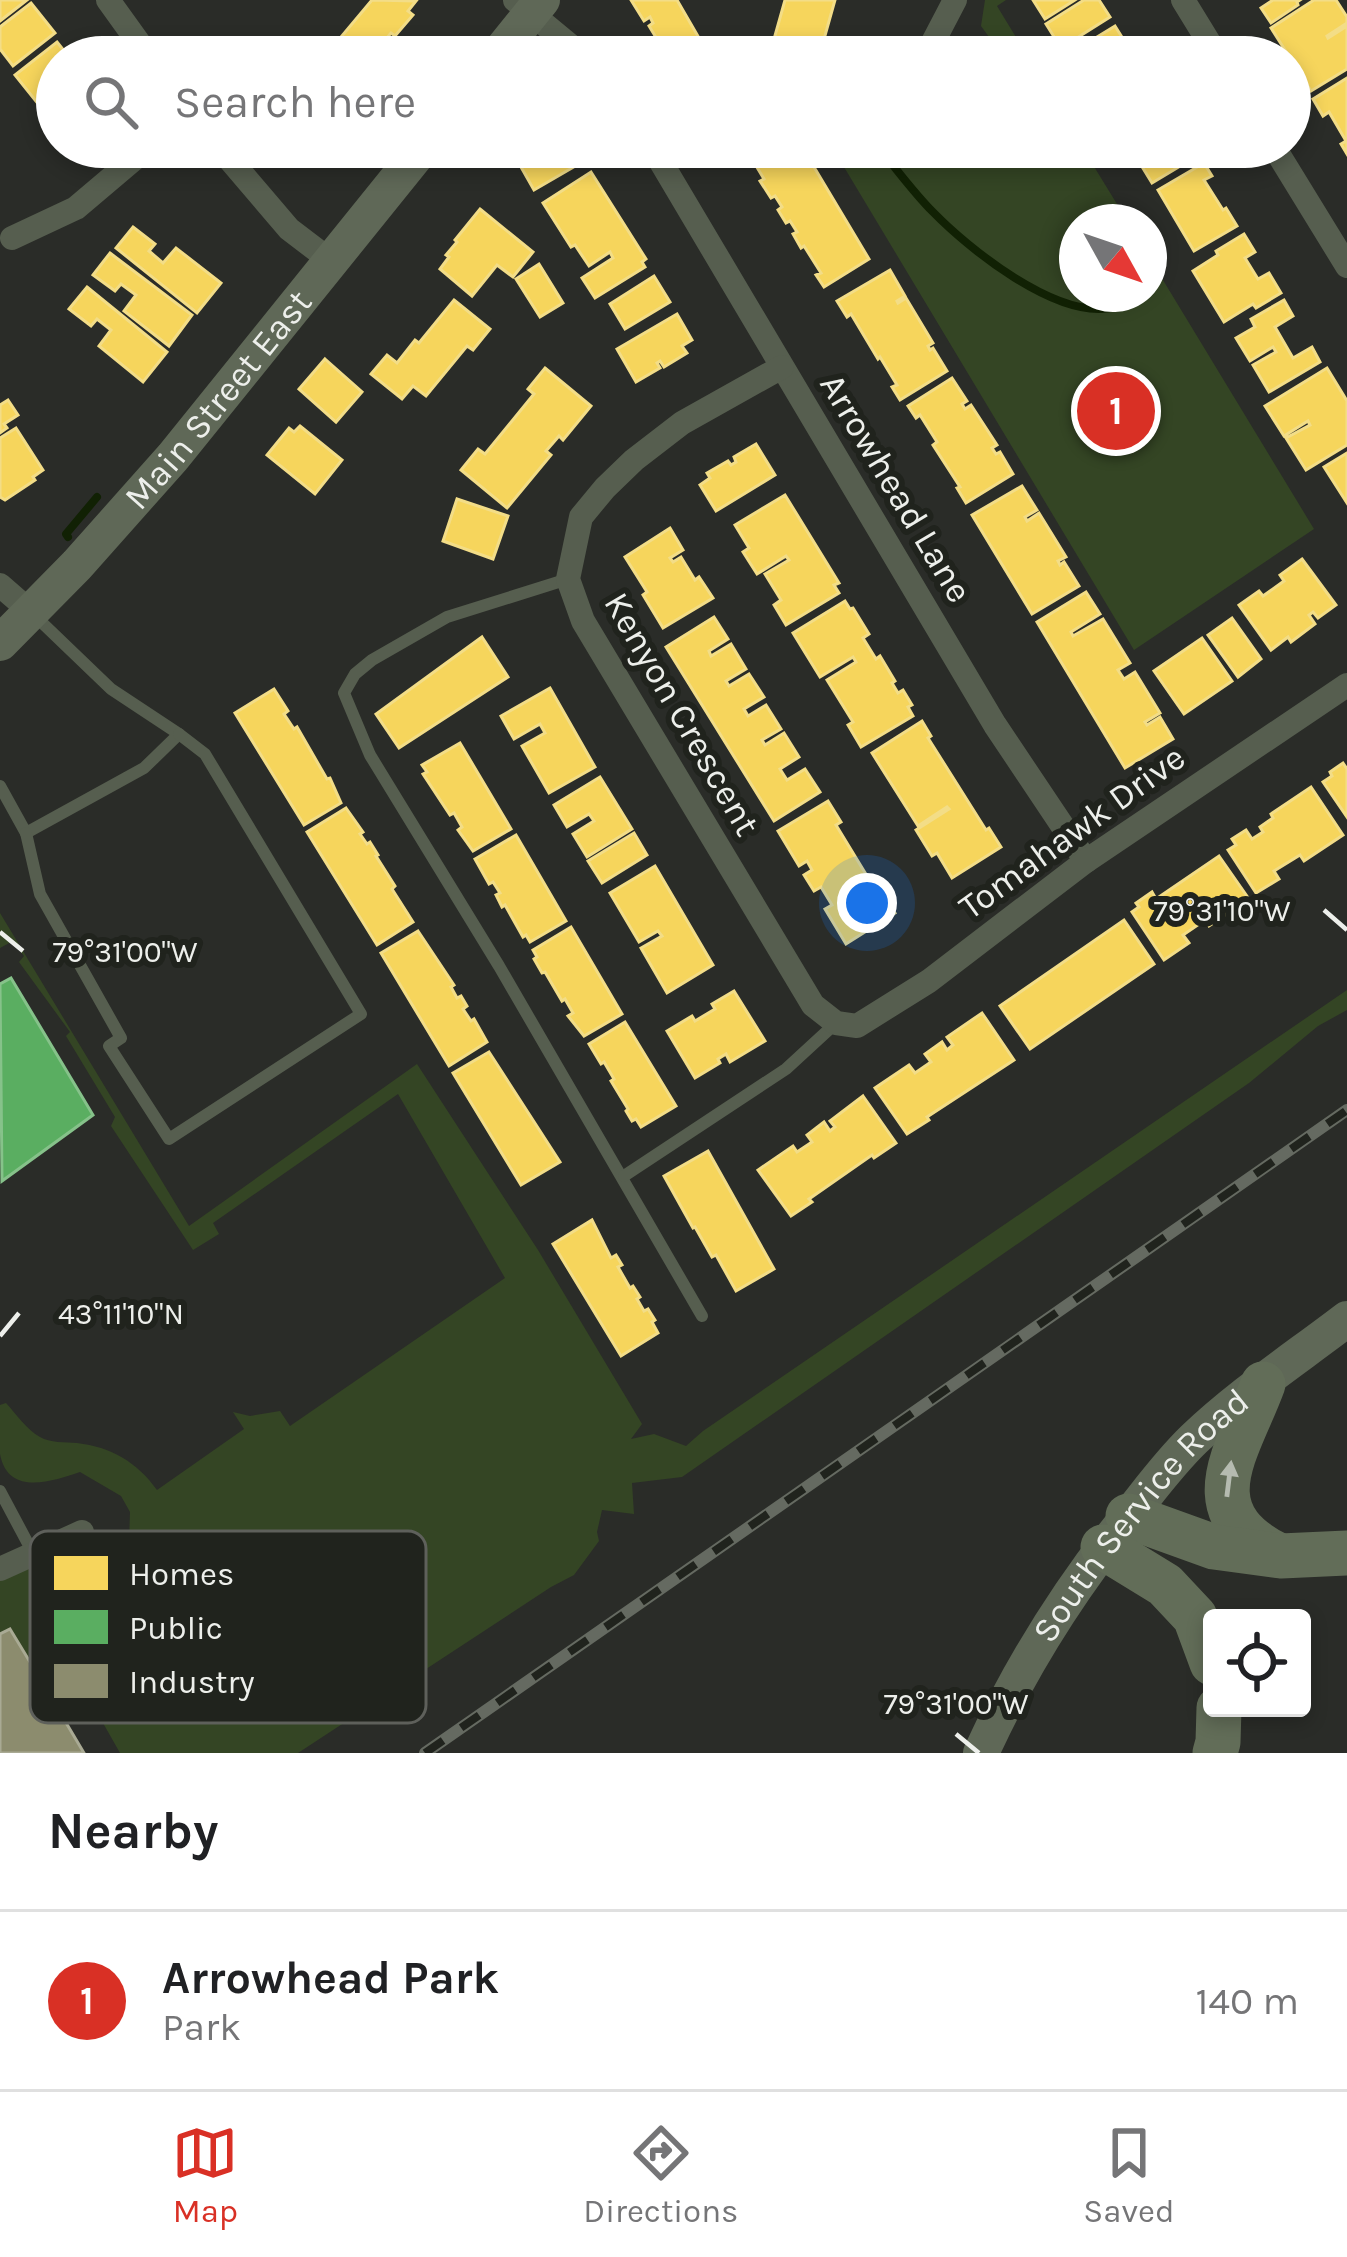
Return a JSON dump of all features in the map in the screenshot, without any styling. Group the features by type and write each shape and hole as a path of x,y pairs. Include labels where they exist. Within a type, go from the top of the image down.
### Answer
{"highway":[{"path":"1263,1384 1233,1452 1227,1501 1239,1527 1281,1556"},
{"path":"1116,1532 1281,1556 1347,1553"},
{"path":"1116,1532 1195,1617 1203,1639"},
{"path":"1215,1753 1219,1717"}],"main road":[{"path":"509,36 529,5"},
{"name":"Main Street East","path":"0,644 148,487 406,168"},
{"name":"South Service Road","path":"981,1753 1004,1703 1068,1594 1191,1442 1347,1319"}],"street":[{"path":"108,0 134,36"},
{"path":"936,36 956,0"},
{"path":"1183,0 1205,36"},
{"path":"529,5 562,36"},
{"path":"12,238 76,208 123,168"},
{"path":"237,168 289,229 331,261"},
{"name":"Arrowhead Lane","path":"664,168 995,725 1087,860"},
{"path":"1287,168 1347,266"},
{"name":"Kenyon Crescent","path":"782,367 682,423 605,488 581,517 568,579 583,621 681,789 813,1005 836,1023"},
{"path":"0,585 31,612"},
{"name":"Tomahawk Drive","path":"836,1023 857,1026 929,981 1087,860 1347,685"},
{"path":"0,1569 30,1556"}],"lane":[{"path":"568,579 447,617 372,660 355,674 344,693 370,755 511,985 702,1316"},
{"path":"0,786 26,833 40,894 122,1038 110,1046 169,1139 361,1014 205,754 111,689 31,612"},
{"path":"26,833 144,768 179,734"},
{"path":"623,1177 786,1069 836,1023"},
{"path":"0,1491 30,1547"}],"green space":[{"path":"985,0 1006,0 997,6 1015,36 988,36 981,26"},
{"path":"845,168 1095,168 1117,204 1059,204 1059,312 1167,312 1167,287 1314,529 1134,650"},
{"path":"0,913 189,1226 417,1064 538,1250 642,1424 631,1439 654,1434 686,1446 1347,990 1347,1010 682,1477 632,1483 634,1514 602,1510 599,1541 574,1575 426,1669 426,1531 129,1531 130,1512 121,1496 80,1472 22,1481 12,1476 0,1454 0,1405 6,1403 44,1439 112,1452 141,1471 157,1490 244,1429 233,1412 250,1416 280,1411 290,1426 505,1278 398,1094 213,1223 219,1234 193,1250 111,1126 115,1117 66,1036 70,1032 19,962 24,956 13,941 0,948"},
{"path":"30,1567 30,1662 0,1634 0,1581"},
{"path":"103,1723 344,1723 298,1753 120,1753"}],"building: Homes":[{"path":"0,0 27,0 0,21"},
{"path":"372,0 416,1 408,11 413,15 395,36 342,36"},
{"path":"631,0 677,0 698,36 655,36 650,17 644,21"},
{"path":"785,0 835,0 825,36 775,36"},
{"path":"1033,0 1075,0 1045,19"},
{"path":"1084,0 1099,0 1110,17 1080,36 1054,36 1046,24"},
{"path":"1273,0 1300,0 1271,23 1261,8"},
{"path":"1314,0 1336,0 1347,23 1327,36 1347,26 1347,69 1311,91 1311,36 1276,36 1271,28"},
{"path":"31,3 55,33 36,36 36,48 13,66 0,49 0,27"},
{"path":"1115,26 1121,36 1099,36"},
{"path":"36,58 36,101 15,75"},
{"path":"1347,78 1347,154 1341,144 1346,141 1329,112 1323,116 1313,99"},
{"path":"522,168 572,168 534,190"},
{"path":"757,168 815,168 869,259 824,287 816,275 821,273 793,234 797,232 778,210 782,207 760,181 764,179"},
{"path":"1143,168 1177,168 1152,183"},
{"path":"1195,168 1207,168 1212,176 1204,180 1237,226 1194,251 1158,190"},
{"path":"591,172 646,259 645,267 595,298 582,278 613,258 610,252 589,266 543,203"},
{"path":"480,209 533,252 513,277 497,265 472,296 440,269 455,240"},
{"path":"133,227 155,244 149,251 163,263 176,248 221,283 197,313 116,248"},
{"path":"1244,234 1255,252 1245,258 1258,279 1269,273 1281,293 1224,322 1193,271"},
{"path":"110,253 192,315 169,346 124,311 136,295 121,284 115,291 93,275"},
{"path":"539,264 563,303 540,317 516,279"},
{"path":"890,270 905,296 898,303 906,298 933,343 930,350 947,371 900,400 892,387 897,385 880,357 837,301"},
{"path":"654,276 670,302 625,329 610,304"},
{"path":"87,287 167,352 143,382 99,346 111,330 97,319 91,326 69,309"},
{"path":"454,300 490,329 473,350 467,346 426,396 413,386 402,399 371,374 387,355 397,363"},
{"path":"1284,300 1293,316 1275,327 1293,358 1312,347 1320,362 1269,392 1253,365 1276,352 1273,347 1250,361 1236,338 1255,327 1251,319"},
{"path":"677,314 692,340 682,346 687,353 664,367 660,361 660,368 636,382 617,349"},
{"path":"325,359 362,392 336,422 299,389"},
{"path":"545,368 591,406 563,440 559,436 546,451 551,455 507,508 461,470 478,449 485,454 534,394 528,389"},
{"path":"1327,368 1347,401 1347,445 1306,470 1286,438 1310,425 1308,421 1284,436 1265,406"},
{"path":"952,378 967,401 962,404 965,409 971,405 997,445 992,448 1000,452 1013,474 966,503 933,445 937,442 920,415 916,418 908,406"},
{"path":"8,400 18,415 0,433 0,405"},
{"path":"300,426 342,460 315,494 267,455 289,428 294,432"},
{"path":"16,428 43,470 5,500 0,497 0,438"},
{"path":"756,444 775,475 716,511 700,485 710,478 707,473 728,461 731,465 736,462 734,457"},
{"path":"1347,453 1347,503 1324,467"},
{"path":"1022,486 1037,510 1025,517 1027,521 1039,513 1066,557 1058,561 1060,565 1064,562 1079,586 1032,614 972,515"},
{"path":"785,495 839,583 834,585 839,593 786,625 774,605 781,600 765,574 789,560 786,556 757,574 743,552 749,548 735,525"},
{"path":"457,499 508,516 493,559 443,541"},
{"path":"670,528 683,550 670,558 673,562 681,557 713,598 663,628 625,557"},
{"path":"1302,559 1336,605 1318,618 1313,612 1309,615 1315,624 1271,650 1239,605 1284,581 1280,575"},
{"path":"1086,592 1100,614 1071,632 1073,636 1103,619 1130,663 1118,670 1124,679 1135,672 1160,713 1145,722 1160,717 1173,739 1125,768 1037,622"},
{"path":"845,601 869,634 863,638 876,659 880,656 898,693 903,690 912,705 908,707 913,716 861,747 848,725 853,722 827,680 856,662 853,657 820,677 793,633"},
{"path":"714,617 728,639 709,651 711,656 731,644 746,669 726,681 729,686 749,674 764,697 744,709 748,716 766,705 781,729 762,740 765,745 784,733 799,757 780,769 787,780 805,769 820,792 774,821 666,647"},
{"path":"1232,618 1261,659 1238,677 1208,635"},
{"path":"482,637 508,677 399,748 376,714"},
{"path":"1202,638 1232,681 1184,714 1154,671"},
{"path":"550,688 595,767 549,793 522,746 545,733 540,724 514,739 501,716"},
{"path":"274,689 288,711 284,714 330,778 341,803 304,825 235,713"},
{"path":"922,721 928,738 1001,847 952,878 916,830 949,809 918,826 872,753"},
{"path":"460,743 511,829 473,851 458,830 462,827 454,813 450,815 423,774 427,772 422,765"},
{"path":"1343,763 1347,769 1347,817 1323,782"},
{"path":"600,777 632,829 587,857 573,834 594,821 589,814 567,827 554,805"},
{"path":"1311,787 1343,835 1304,861 1300,855 1274,871 1279,879 1256,893 1228,850 1236,845 1232,839 1246,830 1252,839 1263,832 1260,827 1273,818 1271,814"},
{"path":"828,801 841,822 836,825 895,913 846,944 825,909 832,905 821,887 814,891 804,875 812,870 807,861 799,866 778,831"},
{"path":"346,808 378,855 413,922 377,945 307,832"},
{"path":"634,833 647,855 602,883 588,861"},
{"path":"516,835 566,921 530,942 502,907 496,895 500,893 475,859"},
{"path":"1219,856 1249,899 1209,926 1205,920 1183,935 1189,943 1164,960 1132,912 1139,907 1136,903 1152,892 1156,899"},
{"path":"655,866 713,965 667,993 641,948 662,936 658,931 639,942 610,893"},
{"path":"1124,920 1154,964 1030,1049 1000,1006"},
{"path":"571,927 622,1014 584,1036 568,1016 573,1013 565,999 534,959 533,950"},
{"path":"418,931 487,1042 449,1066 381,953"},
{"path":"734,991 765,1041 730,1062 726,1054 695,1078 667,1031 692,1016 695,1021"},
{"path":"982,1013 1014,1060 907,1134 875,1088 909,1065 915,1073 931,1062 925,1054 942,1042 947,1050 953,1045 947,1037"},
{"path":"625,1022 676,1106 641,1127 636,1119 632,1121 614,1079 589,1044"},
{"path":"489,1052 560,1162 521,1185 453,1073"},
{"path":"863,1096 896,1143 872,1155 791,1216 758,1170 793,1146 797,1152 812,1142 807,1135 824,1122 830,1131 835,1127 830,1121"},
{"path":"708,1151 774,1269 736,1291 664,1176"},
{"path":"592,1220 611,1258 616,1255 622,1265 618,1267 640,1297 644,1311 648,1309 655,1320 658,1333 621,1356 553,1244"}],"building: Public":[{"path":"11,978 93,1115 2,1181 0,984"}],"building: Industry":[{"path":"10,1629 30,1663 30,1723 66,1723 84,1753 0,1753 0,1634"}],"waterway":[{"path":"895,168 949,227 990,261 1059,300"},
{"path":"68,537 97,497"}],"railway":[{"path":"425,1753 1347,1110"}],"place":[{"name":"Arrowhead Park","path":"1116,411"}]}
